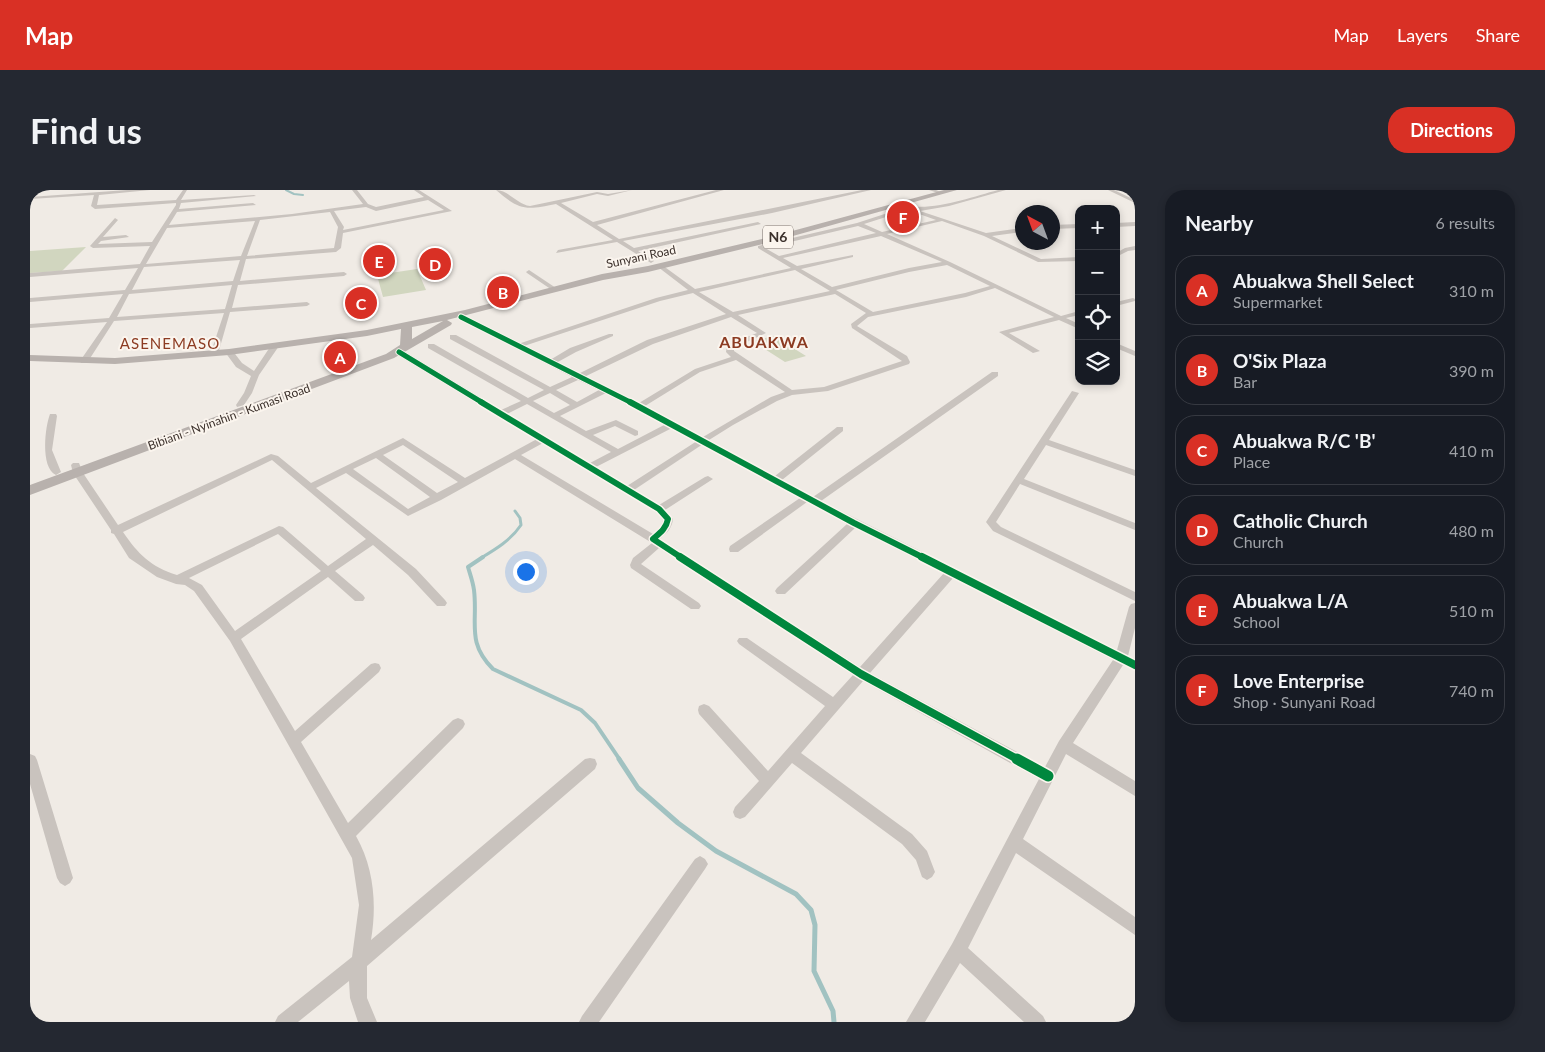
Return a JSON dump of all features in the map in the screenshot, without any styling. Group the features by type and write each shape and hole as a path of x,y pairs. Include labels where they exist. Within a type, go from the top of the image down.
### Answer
{"main road":[{"name":"Sunyani Road","path":"602,278 772,239 953,190"},
{"name":"Sunyani Road","path":"602,278 651,261 784,231 924,191"},
{"name":"N6","path":"401,338 466,314 554,289 602,278"},
{"path":"30,358 115,361 229,352 374,332 401,338 428,332 466,314"},
{"name":"Bibiani - Nyinahin - Kumasi Road","path":"30,482 56,472 77,469 240,405 388,352 401,338"},
{"name":"Bibiani - Nyinahin - Kumasi Road","path":"30,490 77,469 401,338"}],"street":[{"path":"30,198 148,190"},
{"path":"84,361 111,321 154,244 179,205 178,202 184,190"},
{"path":"354,190 366,205 376,209 428,198"},
{"path":"341,232 450,211 416,190"},
{"path":"500,191 511,190"},
{"path":"500,191 525,207 558,203 597,193 608,195 630,190"},
{"path":"593,224 722,190"},
{"path":"558,252 772,211 869,190"},
{"path":"871,312 760,247 859,224 909,208 949,204 1004,190"},
{"path":"1110,190 1135,202"},
{"path":"924,191 941,193"},
{"path":"96,194 94,206 96,208 254,196"},
{"path":"558,203 651,261"},
{"path":"175,211 253,205"},
{"path":"165,226 258,219 366,205"},
{"path":"909,208 986,235 1040,261 1075,259"},
{"path":"30,276 336,250 338,248 341,227 331,210"},
{"path":"215,352 243,259 258,219"},
{"path":"115,220 94,247 154,244"},
{"path":"778,258 941,220"},
{"path":"633,250 758,224"},
{"path":"859,224 948,263 1075,325"},
{"path":"1120,225 1135,224"},
{"path":"1060,227 1075,226"},
{"path":"986,235 1015,231"},
{"path":"100,238 126,236"},
{"path":"1120,253 1135,248"},
{"path":"518,346 658,299 851,256"},
{"path":"500,414 548,389 578,377 650,342 733,314 834,291 909,270 948,263"},
{"path":"660,266 692,290 762,333 730,348 730,352 791,394"},
{"path":"529,272 554,289"},
{"path":"30,300 344,274"},
{"path":"627,490 703,440 774,399 791,394 824,389 906,362 904,358 854,327 854,324 859,319 871,312 936,302 996,286"},
{"path":"1120,303 1132,300"},
{"path":"30,326 307,304"},
{"path":"466,314 518,346 673,424 854,524 1135,665"},
{"path":"1036,351 1003,332 1075,314"},
{"path":"550,363 573,350 611,335"},
{"path":"453,337 575,404"},
{"path":"401,338 500,414 659,510 668,519 667,523 656,541 635,564 696,606"},
{"path":"240,405 248,393 255,375 275,346"},
{"path":"431,346 617,452"},
{"path":"1120,347 1135,354"},
{"path":"229,352 239,365 255,375"},
{"path":"639,406 683,377 703,367 737,358"},
{"path":"734,549 995,374"},
{"path":"554,416 606,390"},
{"path":"1075,393 992,520 992,525 1135,597"},
{"path":"53,416 48,450 56,472"},
{"path":"586,434 616,423 635,433"},
{"path":"589,467 673,424"},
{"path":"776,480 840,429"},
{"path":"346,469 406,513 410,513 542,440"},
{"path":"310,488 404,441 465,482"},
{"path":"1044,441 1135,473"},
{"path":"376,454 438,498"},
{"path":"515,455 656,541 861,674 1048,776"},
{"path":"115,530 267,458 276,458 412,572 441,603"},
{"path":"77,469 133,555 145,565 176,580 189,582 198,588 234,638 359,856 366,887 366,921 360,961 357,1002 368,1022"},
{"path":"659,510 708,479"},
{"path":"1019,480 1135,527"},
{"path":"782,591 854,524"},
{"path":"176,580 279,529 358,598"},
{"path":"234,638 372,540"},
{"path":"740,812 952,572"},
{"path":"915,1022 958,950 1064,745 1122,658 1135,607"},
{"path":"743,641 834,705"},
{"path":"293,741 375,668"},
{"path":"704,710 768,781"},
{"path":"347,834 458,724"},
{"path":"1064,745 1135,789"},
{"path":"791,754 907,839 922,856 927,872"},
{"path":"30,760 65,878"},
{"path":"284,1022 360,961 590,764"},
{"path":"1014,842 1135,927"},
{"path":"588,1022 700,864"},
{"path":"958,950 1037,1022"}],"green space":[{"path":"86,247 62,271 30,273 30,251"},
{"path":"417,269 426,290 383,297 377,275"},
{"path":"774,336 806,356 785,362 752,341"}],"waterway":[{"path":"286,190 294,194 303,195"},
{"path":"481,558 508,540 521,525 520,518 515,511"},
{"path":"483,557 468,567 474,590 476,641 485,659 493,669 581,710 595,723 620,760"},
{"path":"619,759 638,788 678,823 716,851 796,894 811,910 815,925 814,971 833,1011 834,1022"}],"cycle path":[{"path":"461,317 639,406 854,523 1135,665"},
{"path":"399,352 659,509 668,519 666,526 653,539 671,551 861,674 1048,776"}],"place":[{"name":"Love Enterprise","path":"903,217"},
{"name":"Abuakwa L/A","path":"379,261"},
{"name":"Catholic Church","path":"435,264"},
{"name":"O'Six Plaza","path":"503,292"},
{"name":"Abuakwa R/C 'B'","path":"361,303"},
{"name":"Abuakwa Shell Select","path":"340,357"}],"district":[{"name":"ABUAKWA","path":"764,342"},
{"name":"ASENEMASO","path":"170,344"}]}
